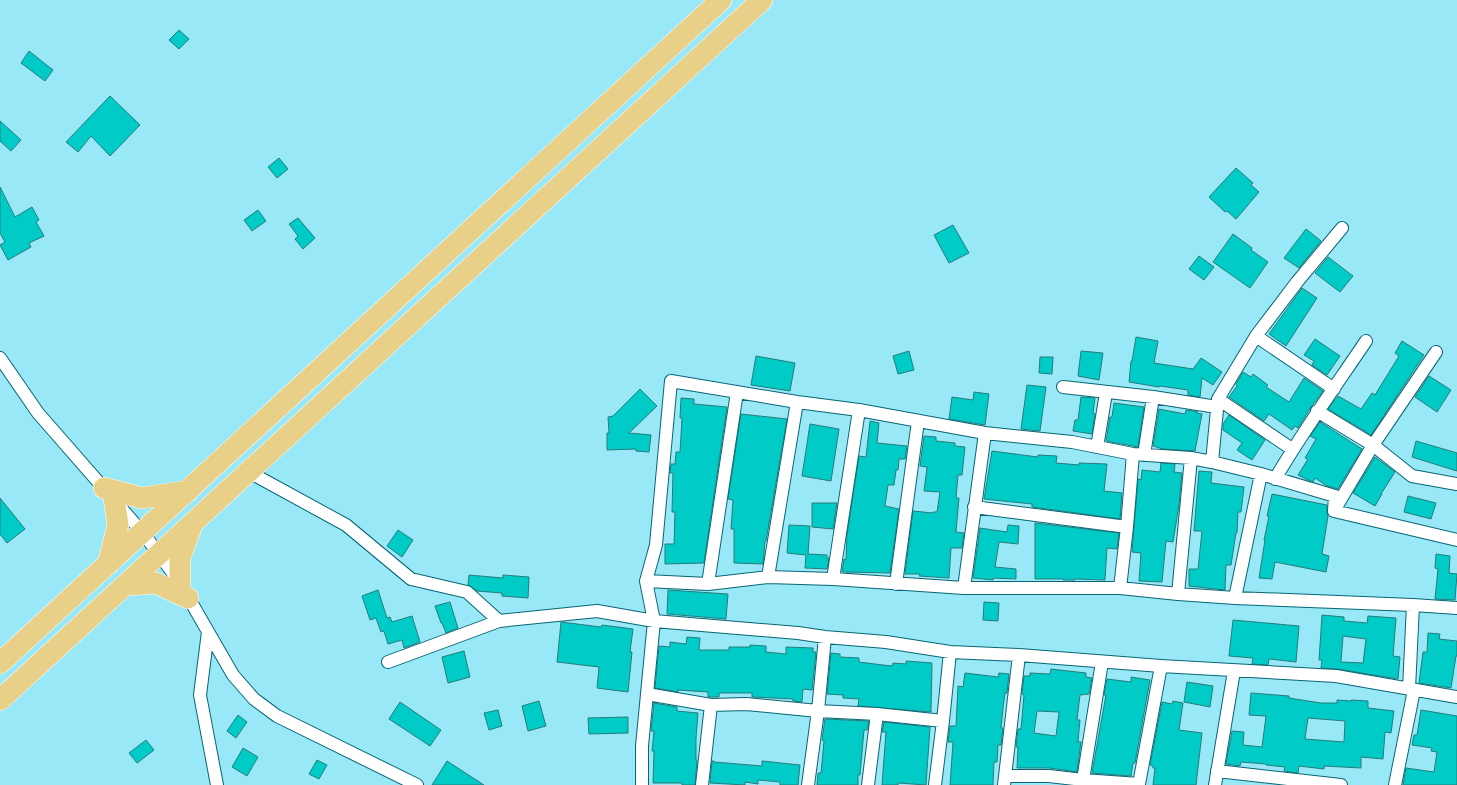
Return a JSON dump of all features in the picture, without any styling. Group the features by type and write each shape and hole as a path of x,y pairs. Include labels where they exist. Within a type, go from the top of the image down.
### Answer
{"highway":[{"path":"0,663 722,0"},
{"path":"0,700 762,0"},
{"path":"108,564 118,525 109,493 142,498 188,490"},
{"path":"126,584 156,583 184,590 180,558 193,522"}],"street":[{"path":"1212,462 1218,403 1256,336 1297,282 1342,228"},
{"path":"1256,336 1334,389"},
{"path":"1275,479 1292,449 1317,411 1334,389 1366,341"},
{"path":"1334,511 1374,445 1436,352"},
{"path":"0,358 38,413 109,493 159,554 184,590 232,676 254,698 277,716 399,781 417,785"},
{"path":"642,785 642,746 654,621 646,581 656,545 671,381 797,402 859,410 985,433 1072,442 1138,454 1191,458 1212,462 1261,474 1335,496 1334,511"},
{"path":"1063,387 1106,393 1218,403 1292,449"},
{"path":"708,584 737,392"},
{"path":"1096,447 1106,393"},
{"path":"1120,588 1138,454 1153,397"},
{"path":"768,577 797,402"},
{"path":"833,579 859,410"},
{"path":"1317,411 1374,445 1412,476 1457,484"},
{"path":"896,584 918,421"},
{"path":"964,588 985,433"},
{"path":"1178,594 1191,458"},
{"path":"249,472 346,525 411,579 467,592 499,621"},
{"path":"1235,598 1261,474"},
{"path":"974,506 1127,527"},
{"path":"1334,511 1457,540"},
{"path":"646,581 708,584 768,577 833,579 964,588 1120,588 1235,598 1457,608"},
{"path":"1395,785 1411,689 1413,605"},
{"path":"388,662 499,621 597,611 654,621 798,632 825,637 886,642 950,652 1019,655 1234,671 1336,676 1457,697"},
{"path":"208,632 200,695 217,785"},
{"path":"808,785 818,711 825,637"},
{"path":"935,785 950,652"},
{"path":"1019,655 1005,780 1049,776 1139,784 1161,666"},
{"path":"1083,780 1102,662"},
{"path":"1215,785 1234,671"},
{"path":"647,694 711,705 746,704 818,711 876,714 943,721"},
{"path":"702,785 711,705"},
{"path":"868,785 876,714"},
{"path":"1217,771 1341,785"}],"building":[{"path":"179,30 189,39 179,49 169,40"},
{"path":"29,51 53,70 45,81 21,63"},
{"path":"110,96 140,125 110,156 91,136 78,152 66,142"},
{"path":"0,121 21,140 11,151 0,141"},
{"path":"279,158 288,169 277,178 268,167"},
{"path":"1236,168 1253,183 1251,185 1259,192 1236,219 1227,211 1225,212 1209,197"},
{"path":"0,187 15,217 32,207 39,220 36,222 44,236 29,243 31,247 8,260 0,245 5,242 0,233"},
{"path":"258,210 266,221 252,231 244,220"},
{"path":"298,218 315,238 303,249 295,239 298,236 289,224"},
{"path":"953,225 969,253 949,263 934,235"},
{"path":"1306,229 1321,241 1299,268 1284,258"},
{"path":"1233,234 1252,248 1251,250 1268,262 1250,288 1213,262"},
{"path":"1199,256 1214,267 1204,280 1189,269"},
{"path":"1328,257 1353,276 1340,292 1315,273"},
{"path":"1302,288 1317,298 1286,346 1269,334"},
{"path":"1136,337 1158,341 1154,363 1193,369 1201,358 1222,372 1213,385 1202,378 1200,397 1188,395 1188,390 1129,382 1131,361"},
{"path":"1315,339 1340,356 1327,375 1312,365 1314,361 1304,355"},
{"path":"1402,341 1424,355 1371,435 1328,409 1338,396 1361,409 1372,393 1375,395 1399,356 1395,353"},
{"path":"909,351 914,370 898,374 893,356"},
{"path":"1081,351 1103,353 1099,380 1078,376"},
{"path":"756,356 795,363 790,391 751,385"},
{"path":"1040,357 1053,357 1052,374 1039,373"},
{"path":"1243,372 1251,377 1253,374 1268,385 1266,387 1289,402 1304,378 1323,391 1298,428 1295,426 1292,430 1269,414 1264,421 1229,397 1237,386 1236,384"},
{"path":"1429,376 1451,390 1437,412 1415,397"},
{"path":"1027,385 1046,387 1040,431 1021,429"},
{"path":"640,389 657,406 629,433 651,435 649,452 636,451 636,449 607,450 607,433 609,433 608,417 613,416"},
{"path":"974,392 989,394 985,425 949,419 952,397 973,400"},
{"path":"1081,397 1095,398 1093,413 1095,414 1092,434 1073,431 1075,420 1078,420"},
{"path":"681,398 694,399 694,404 727,407 704,563 665,564 665,544 674,544 675,512 672,512 673,473 670,473 671,464 675,464 676,452 680,452 682,418 680,418"},
{"path":"1114,403 1144,407 1138,447 1106,441"},
{"path":"1159,409 1185,414 1186,410 1202,414 1195,451 1163,449 1153,446"},
{"path":"741,414 787,419 765,541 763,564 734,563 734,529 731,529 733,500 728,499"},
{"path":"1229,415 1265,440 1252,460 1237,450 1242,443 1223,430 1223,424"},
{"path":"870,421 879,423 877,443 907,446 905,459 899,459 894,485 888,485 885,506 899,509 890,573 842,572 844,559 846,560 847,535 859,456 866,457"},
{"path":"1320,422 1362,449 1338,489 1327,486 1315,478 1313,482 1298,475 1308,459 1305,458 1316,439 1310,436"},
{"path":"810,424 839,429 831,481 802,476"},
{"path":"924,436 936,437 936,441 955,443 955,446 965,447 962,475 958,475 956,498 959,498 956,532 964,533 962,548 951,548 949,578 919,576 920,574 905,574 913,511 937,512 940,492 924,491 927,467 920,466"},
{"path":"1416,441 1457,453 1457,471 1412,457"},
{"path":"992,451 1038,457 1038,455 1057,456 1056,463 1079,465 1079,463 1107,464 1104,491 1122,493 1120,519 1032,507 1032,504 984,499"},
{"path":"1375,457 1395,472 1375,506 1353,493"},
{"path":"1161,463 1175,464 1174,472 1182,473 1173,542 1166,541 1162,582 1139,581 1141,553 1132,552 1138,479 1141,480 1142,470 1160,472"},
{"path":"1199,471 1212,472 1211,483 1244,487 1241,512 1238,512 1237,533 1231,565 1226,565 1225,590 1189,586 1189,569 1198,569 1202,531 1194,531"},
{"path":"1272,494 1327,505 1328,516 1322,554 1329,556 1326,572 1275,562 1272,579 1259,578 1269,516 1267,516"},
{"path":"1408,496 1436,503 1431,519 1404,512"},
{"path":"0,498 25,529 7,543 0,534"},
{"path":"812,503 837,503 833,529 812,527"},
{"path":"1035,523 1119,533 1117,549 1107,548 1105,580 1035,579"},
{"path":"789,525 810,526 808,554 827,555 827,558 829,558 827,569 805,568 806,555 787,553"},
{"path":"1008,525 1019,526 1018,544 999,542 995,567 1016,569 1016,579 993,578 993,580 973,578 980,528 1007,532"},
{"path":"398,530 413,540 402,557 387,546"},
{"path":"1436,554 1450,556 1449,573 1457,574 1455,600 1435,599 1438,569 1435,568"},
{"path":"469,575 503,578 503,575 529,577 528,598 502,596 502,593 477,591 468,585"},
{"path":"378,590 387,618 390,617 392,622 412,616 420,642 404,648 402,640 388,644 384,631 381,632 376,618 370,620 362,596"},
{"path":"668,590 728,594 726,619 667,614"},
{"path":"450,602 458,628 446,633 435,606"},
{"path":"984,602 999,603 998,621 983,620"},
{"path":"1322,615 1344,617 1344,621 1367,623 1368,616 1396,618 1393,656 1400,657 1398,679 1337,669 1321,668 1322,660 1319,660","holes":["1343,636 1366,639 1363,663 1341,662"]},
{"path":"1233,620 1299,626 1296,662 1269,659 1268,665 1252,664 1253,658 1229,656"},
{"path":"561,622 633,629 628,692 597,688 599,667 557,662"},
{"path":"1428,633 1440,634 1439,639 1457,641 1457,656 1451,688 1419,683 1423,652 1427,652"},
{"path":"687,637 700,638 699,650 729,650 729,647 750,647 750,645 766,646 766,652 786,654 786,647 813,648 813,652 816,652 812,690 803,689 802,702 793,701 793,699 752,697 752,693 719,693 719,697 708,697 708,692 678,690 678,692 655,688 659,646 670,647 670,642 686,644"},
{"path":"464,651 470,677 448,683 442,657"},
{"path":"831,653 840,654 840,657 859,658 859,662 892,666 893,663 906,664 906,661 932,663 931,712 858,706 859,699 843,698 843,695 827,694"},
{"path":"1051,669 1086,673 1086,677 1092,678 1089,694 1080,695 1077,720 1080,720 1078,742 1081,742 1077,772 1049,768 1017,768 1018,747 1016,747 1018,729 1021,729 1024,676 1030,676 1030,673 1050,674","holes":["1037,711 1059,712 1056,736 1034,733"]},
{"path":"965,673 998,677 999,673 1009,674 1007,693 1005,693 1003,708 1001,745 998,745 997,762 994,762 993,785 950,785 953,742 948,742 950,726 956,726 958,686 963,687"},
{"path":"1131,677 1150,680 1135,763 1133,763 1131,776 1092,773 1106,695 1104,695 1107,679 1131,682"},
{"path":"1187,682 1213,686 1210,707 1184,702"},
{"path":"1251,693 1289,696 1289,698 1321,703 1337,703 1337,700 1368,701 1368,708 1394,711 1391,733 1385,732 1383,759 1361,757 1361,768 1324,766 1324,769 1299,766 1298,773 1284,771 1285,767 1266,764 1241,762 1240,766 1226,764 1232,731 1244,732 1243,745 1262,747 1266,716 1249,715","holes":["1308,718 1345,721 1344,742 1305,739"]},
{"path":"539,701 546,726 528,731 522,706"},
{"path":"1173,701 1183,703 1179,730 1202,733 1196,785 1153,785 1155,768 1150,765 1162,702 1172,704"},
{"path":"400,702 441,730 430,746 389,719"},
{"path":"654,703 677,707 677,711 698,713 695,785 682,785 682,783 653,783 654,751 652,751 654,731 651,731"},
{"path":"498,710 502,726 489,730 484,713"},
{"path":"1421,710 1457,716 1457,785 1403,785 1406,768 1434,772 1437,752 1431,751 1432,748 1412,745 1414,735 1417,735"},
{"path":"238,715 247,722 236,738 227,731"},
{"path":"628,717 628,733 589,734 588,718"},
{"path":"825,719 869,721 867,730 864,730 858,785 817,785 818,773 821,773 824,741 822,740"},
{"path":"884,722 930,727 926,785 898,783 898,785 882,785 886,732 882,732"},
{"path":"146,740 154,750 137,763 129,753"},
{"path":"243,748 258,757 247,776 232,767"},
{"path":"317,760 327,765 319,779 309,774"},
{"path":"447,761 484,785 432,785"},
{"path":"712,761 762,766 762,761 800,765 798,785 780,785 780,782 758,780 758,784 745,782 745,785 710,783"}]}
